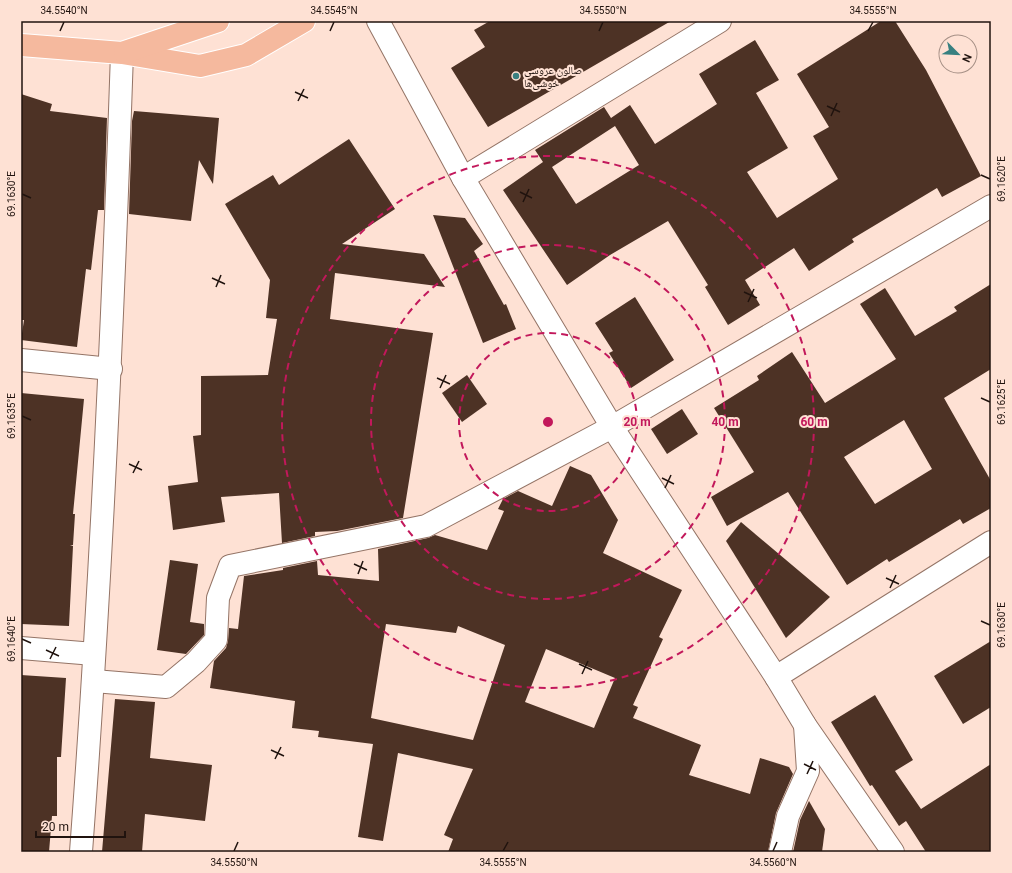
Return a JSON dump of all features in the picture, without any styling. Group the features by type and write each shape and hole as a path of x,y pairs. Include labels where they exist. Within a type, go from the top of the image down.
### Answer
{"main road":[{"path":"122,53 218,21"},
{"path":"21,45 122,53 200,66 246,55 304,21"}],"street":[{"path":"378,21 463,178 612,427 776,677 805,725 893,852"},
{"path":"463,178 720,21"},
{"path":"81,852 94,681 94,654 111,370 122,53"},
{"path":"94,681 166,686 196,662 216,640 218,598 230,566 426,526 612,427 991,206"},
{"path":"21,360 111,370"},
{"path":"776,677 991,542"},
{"path":"21,648 94,654"},
{"path":"780,852 788,816 808,771 805,725"}],"building":[{"name":"صالون عروسی خوشی‌ها","path":"490,21 671,21 488,127 451,68 485,47 474,30"},
{"path":"881,21 895,21 926,70 981,176 942,197 937,188 852,239 854,242 809,271 794,248 745,280 760,305 728,325 705,287 708,285 668,221 610,255 567,285 503,190 543,162 535,150 604,107 611,118 630,105 655,144 717,104 699,74 755,40 779,80 756,93 788,148 747,172 777,218 838,179 813,136 829,127 797,74","holes":["615,126 639,165 576,204 552,167"]},
{"path":"21,94 52,104 50,111 107,118 104,210 98,210 91,270 86,269 77,347 21,340 24,320 21,320"},
{"path":"134,111 219,118 213,184 199,160 191,221 129,214 132,121"},
{"path":"349,139 395,209 342,244 424,254 445,287 335,273 330,319 433,333 403,518 337,531 315,532 315,536 282,543 279,493 221,497 225,522 173,530 168,486 198,482 193,436 201,435 201,376 268,375 277,319 266,318 270,280 225,204 273,175 279,185"},
{"path":"433,215 465,218 483,244 474,251 504,305 506,304 516,329 483,343"},
{"path":"991,284 991,369 944,398 991,481 991,508 963,524 960,519 889,562 887,559 847,585 788,492 727,526 711,497 754,472 714,408 759,380 757,376 792,352 825,403 896,359 860,304 885,288 915,336 957,311 954,307","holes":["904,420 932,469 875,504 844,457"]},
{"path":"635,297 674,360 631,388 609,353 613,351 595,323"},
{"path":"467,375 487,404 462,422 442,393"},
{"path":"21,393 84,399 73,514 75,514 73,545 70,545 73,546 69,626 21,624"},
{"path":"682,409 698,434 667,454 651,429"},
{"path":"570,466 591,475 618,520 603,553 682,590 659,637 663,639 633,705 638,707 633,718 701,745 689,775 750,794 760,758 789,767 793,774 776,813 768,852 448,852 453,839 444,835 473,769 398,753 383,841 358,837 373,744 318,737 319,731 292,728 295,701 210,688 214,661 226,648 229,628 238,629 244,576 283,570 283,568 317,561 318,575 379,581 378,549 428,538 435,535 487,550 504,511 498,509 503,499 518,491 552,506","holes":["386,624 456,633 458,626 505,645 473,740 371,718","546,649 615,678 594,728 525,702"]},
{"path":"741,522 830,597 786,638 726,541"},
{"path":"170,560 198,564 190,622 204,624 204,635 186,654 157,650"},
{"path":"991,641 991,707 963,724 934,676"},
{"path":"21,675 66,678 61,757 57,757 57,816 52,816 49,852 21,852"},
{"path":"875,695 913,760 895,771 921,809 991,764 991,852 926,852 906,821 899,826 872,785 870,786 831,722"},
{"path":"115,699 155,702 150,758 212,765 205,821 145,814 142,852 102,852"},
{"path":"809,801 825,829 822,852 793,852 800,820"}],"place":[{"name":"صالون عروسی خوشی‌ها","path":"516,76"}]}
